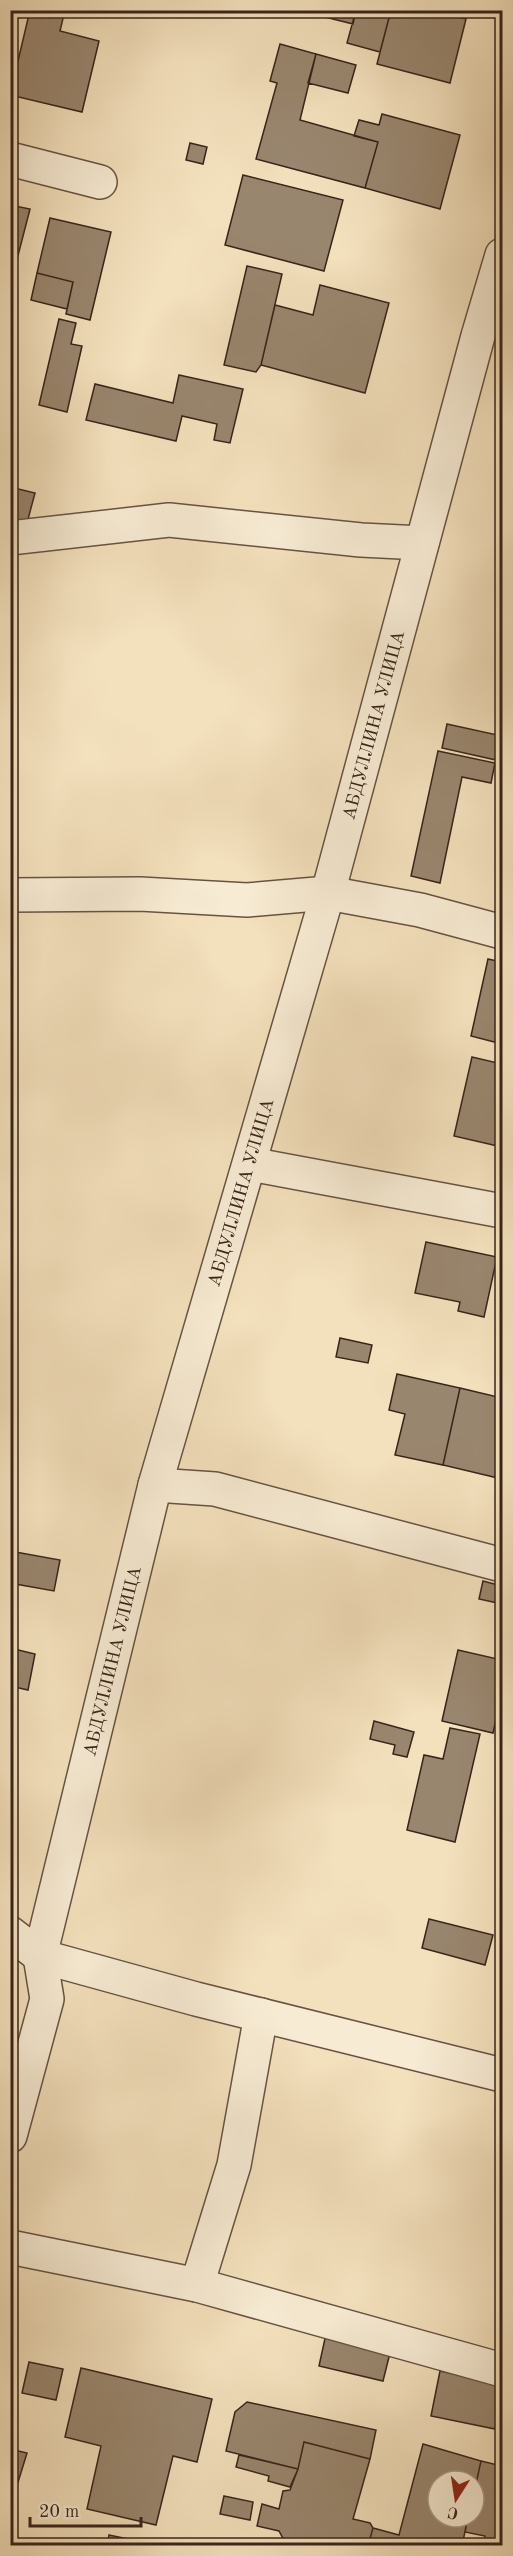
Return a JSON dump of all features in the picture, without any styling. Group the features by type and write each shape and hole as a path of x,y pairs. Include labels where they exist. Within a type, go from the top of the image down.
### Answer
{"street":[{"path":"10,159 100,182"},
{"name":"АБДУЛЛИНА УЛИЦА","path":"10,2136 47,1999 40,1956 156,1485 328,893 422,543 490,338 502,255"},
{"path":"10,538 169,520 361,540 422,543"},
{"path":"10,896 140,894 247,900 328,893 420,910 502,932"},
{"path":"250,1164 502,1211"},
{"path":"156,1485 215,1489 502,1565"},
{"path":"10,1933 40,1956 261,2015 502,2075"},
{"path":"197,2285 234,2165 261,2015"},
{"path":"10,2247 197,2285 502,2370"}],"building":[{"path":"30,10 65,10 60,31 99,41 82,112 10,95"},
{"path":"297,10 356,10 353,24"},
{"path":"356,10 391,10 380,52 347,43"},
{"path":"391,10 460,10 458,17 466,19 450,83 377,64"},
{"path":"280,44 316,54 300,120 378,142 365,188 256,159 277,83 270,81"},
{"path":"316,54 356,65 348,93 308,83"},
{"path":"382,114 460,135 440,209 365,188 378,142 354,136 359,120 379,125"},
{"path":"190,143 207,147 203,164 186,160"},
{"path":"243,175 343,200 324,271 225,245"},
{"path":"10,205 30,209 14,271 10,271"},
{"path":"50,218 111,232 90,320 66,314 73,282 37,273"},
{"path":"247,266 282,274 261,365 256,372 224,365"},
{"path":"37,273 73,282 67,309 31,300"},
{"path":"320,285 389,303 365,393 261,365 275,305 313,315"},
{"path":"59,319 76,323 71,344 82,346 67,412 39,405"},
{"path":"179,375 243,389 230,443 214,440 217,424 182,416 176,441 86,420 95,384 173,403"},
{"path":"10,487 35,493 27,523 10,519"},
{"path":"502,645 502,670 496,669"},
{"path":"447,724 502,736 496,760 442,748"},
{"path":"438,751 495,763 491,783 462,777 440,883 411,876"},
{"path":"488,959 502,962 502,1044 471,1036"},
{"path":"472,1057 502,1064 502,1147 454,1136"},
{"path":"426,1242 497,1257 484,1317 458,1311 460,1302 415,1293"},
{"path":"340,1338 372,1345 368,1363 336,1357"},
{"path":"397,1374 460,1388 443,1465 395,1455 405,1414 389,1410"},
{"path":"460,1388 502,1398 502,1479 443,1465"},
{"path":"10,1551 60,1560 54,1591 10,1583"},
{"path":"483,1581 502,1586 502,1604 479,1599"},
{"path":"10,1648 35,1654 28,1690 10,1686"},
{"path":"458,1650 502,1660 502,1692 493,1733 442,1721"},
{"path":"374,1721 414,1732 407,1757 393,1754 395,1745 370,1739"},
{"path":"502,1727 502,1745 499,1745"},
{"path":"450,1728 480,1734 455,1842 407,1830 424,1755 443,1759"},
{"path":"429,1919 493,1935 485,1965 422,1948"},
{"path":"326,2334 391,2349 383,2381 319,2366"},
{"path":"29,2362 63,2369 56,2400 22,2393"},
{"path":"81,2368 212,2399 197,2462 173,2456 156,2525 87,2509 101,2446 65,2437"},
{"path":"440,2371 502,2384 495,2429 431,2416"},
{"path":"247,2402 376,2430 370,2459 304,2442 298,2469 226,2451 235,2412"},
{"path":"304,2442 370,2459 353,2519 370,2523 373,2528 368,2546 287,2546 279,2531 257,2526 262,2504 279,2509 283,2491 290,2490"},
{"path":"423,2444 481,2461 479,2469 426,2469 426,2529 466,2529 462,2546 368,2546 373,2528 399,2535"},
{"path":"10,2449 27,2453 11,2505 10,2505"},
{"path":"239,2455 298,2469 290,2487 268,2481 269,2476 236,2467"},
{"path":"481,2461 502,2466 501,2546 484,2542 485,2536 465,2532 466,2529 486,2529 486,2469 479,2469"},
{"path":"224,2496 253,2502 250,2520 220,2514"},
{"path":"109,2535 138,2541 137,2546 107,2546"}]}
